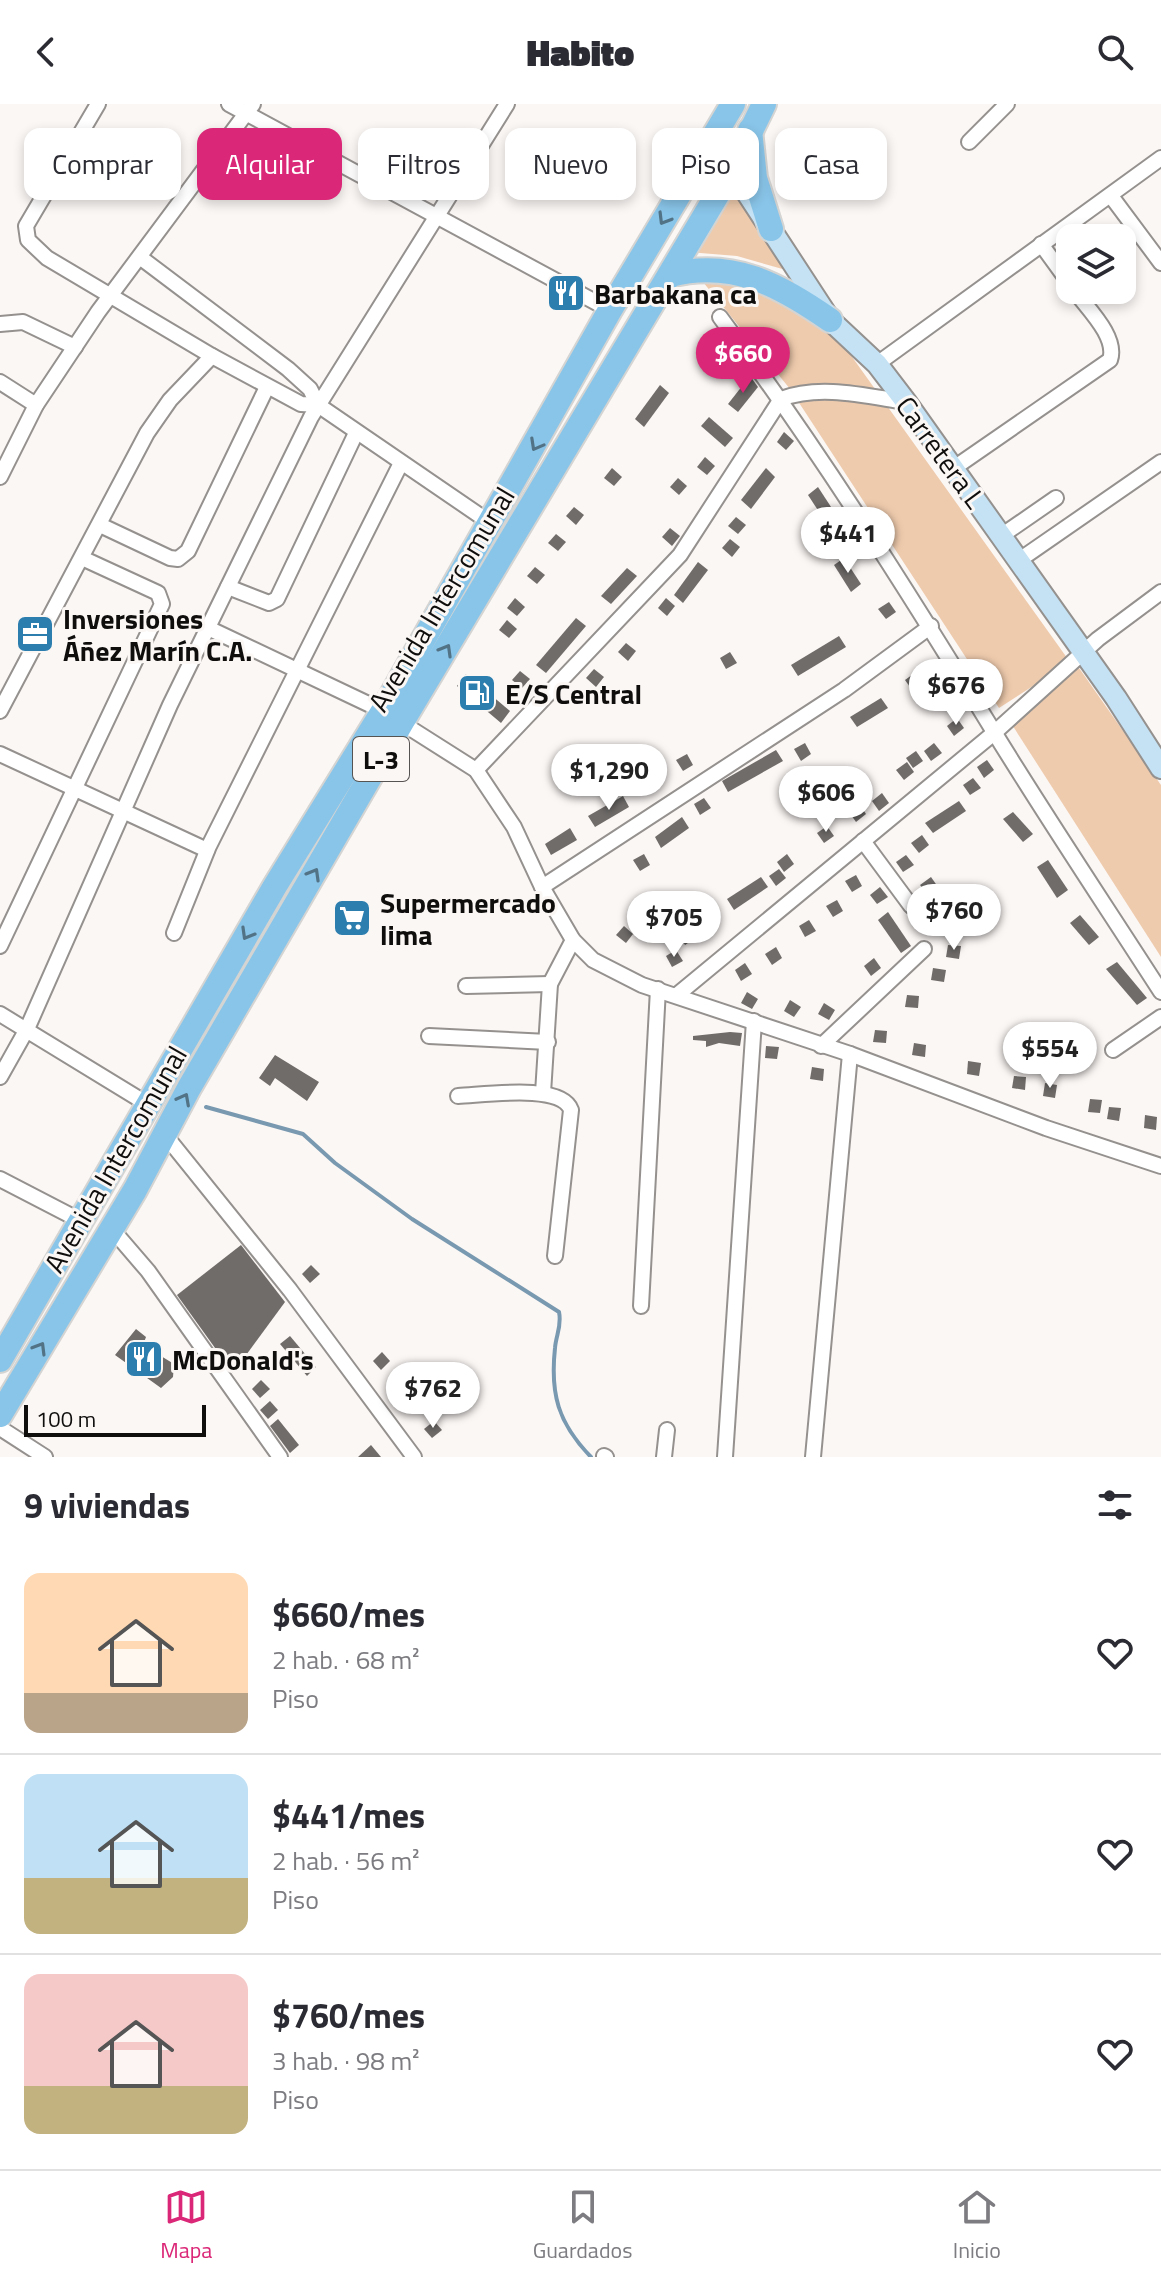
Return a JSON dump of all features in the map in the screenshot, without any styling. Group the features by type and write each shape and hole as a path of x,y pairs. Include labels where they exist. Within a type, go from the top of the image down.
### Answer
{"main road":[{"name":"Avenida Intercomunal","path":"719,128 733,104"},
{"name":"Avenida Intercomunal","path":"751,128 764,104"},
{"path":"759,191 771,229"},
{"name":"Avenida Intercomunal","path":"0,1415 165,1135 393,717 492,524 610,310 676,200"},
{"name":"Avenida Intercomunal","path":"0,1360 275,886 393,717 714,200"},
{"path":"670,275 705,270 752,276 784,288 830,320"}],"street":[{"path":"98,104 25,232 28,240 47,258 212,356 301,404 318,405"},
{"path":"229,104 250,109 439,218 610,310"},
{"path":"0,1077 27,1029 170,705 318,405 406,262 439,218 507,104"},
{"path":"969,142 1007,104"},
{"path":"0,477 36,405 111,294 250,109"},
{"path":"877,364 1161,158"},
{"path":"1111,196 1161,263"},
{"name":"Carretera L","path":"752,200 830,320 877,364 954,468 1084,652 1161,768"},
{"path":"1041,244 1056,265"},
{"path":"141,258 288,369 310,389 318,405 492,524"},
{"path":"954,468 1110,360 1113,351 1110,339 1084,304"},
{"path":"720,317 781,399 931,626 994,733 1161,992"},
{"path":"0,337 4,323 23,322 75,347"},
{"path":"0,711 147,433 170,400 212,356"},
{"path":"0,382 36,405"},
{"path":"100,525 170,558 182,556 267,387"},
{"path":"476,770 680,555 781,399 798,393 835,393 906,402"},
{"path":"228,587 269,603 277,599 356,433"},
{"path":"1018,561 1161,462"},
{"path":"174,933 207,850 401,463"},
{"path":"1001,536 1056,498"},
{"path":"0,946 162,600 158,593 82,558"},
{"path":"677,995 994,733 1084,652 1161,592"},
{"path":"542,887 844,690 931,626"},
{"path":"208,628 393,717 476,770 514,827 542,887 573,940 593,960 658,989 850,1054 1046,1128 1161,1166"},
{"path":"0,754 207,850"},
{"path":"863,841 911,906"},
{"path":"543,1093 550,984 573,940"},
{"path":"821,1046 924,949"},
{"path":"466,986 550,984"},
{"path":"641,1306 658,989"},
{"path":"0,1014 149,1105"},
{"path":"1113,1050 1161,1017"},
{"path":"725,1457 754,1021"},
{"path":"429,1036 548,1042"},
{"path":"813,1457 850,1054"},
{"path":"458,1096 543,1093 563,1097 571,1110 555,1256"},
{"path":"165,1135 290,1290 414,1457"},
{"path":"0,1179 81,1221"},
{"path":"111,1228 148,1271 280,1457"},
{"path":"0,1428 45,1457"},
{"path":"664,1457 667,1430"}],"shaded area":[{"path":"722,200 740,200 786,270 737,256 688,252"},
{"path":"694,271 815,305 1070,662 999,708 790,389"},
{"path":"1079,668 1161,785 1161,957 1009,720"}],"building":[{"path":"750,376 758,387 738,412 728,404"},
{"path":"660,385 669,393 644,427 635,419"},
{"path":"709,417 733,438 725,447 701,426"},
{"path":"784,432 794,441 786,450 777,442"},
{"path":"705,457 715,466 707,475 697,467"},
{"path":"612,468 622,477 614,486 604,478"},
{"path":"766,468 775,477 751,509 741,500"},
{"path":"678,478 687,486 679,495 670,487"},
{"path":"818,487 850,536 840,544 808,495"},
{"path":"574,507 584,515 576,525 566,516"},
{"path":"736,517 746,525 738,534 728,526"},
{"path":"670,528 680,536 672,546 662,537"},
{"path":"556,534 566,542 558,551 548,543"},
{"path":"730,539 740,547 732,557 722,548"},
{"path":"844,558 861,584 851,592 834,565"},
{"path":"698,562 708,570 683,603 674,595"},
{"path":"535,567 545,575 537,584 527,576"},
{"path":"627,568 637,576 611,604 601,596"},
{"path":"515,598 525,607 517,616 507,608"},
{"path":"666,598 675,606 667,616 658,608"},
{"path":"889,602 896,612 886,619 878,609"},
{"path":"576,618 586,626 546,673 536,665"},
{"path":"507,620 517,629 509,638 499,630"},
{"path":"839,636 846,647 798,676 791,665"},
{"path":"626,643 636,651 628,661 618,652"},
{"path":"730,652 737,663 726,669 720,658"},
{"path":"594,669 604,677 596,687 586,678"},
{"path":"520,671 530,679 522,688 512,680"},
{"path":"916,672 923,682 912,690 905,680"},
{"name":"E/S Central","path":"466,674 510,711 501,723 457,686"},
{"path":"881,698 888,708 857,727 850,717"},
{"path":"957,718 964,728 954,736 947,726"},
{"path":"805,743 811,754 801,761 794,749"},
{"path":"934,743 942,753 931,761 924,751"},
{"path":"776,750 783,761 728,792 722,781"},
{"path":"916,751 923,761 913,768 906,758"},
{"path":"687,754 693,765 683,771 676,760"},
{"path":"987,760 994,770 984,778 977,767"},
{"path":"907,762 914,772 904,780 896,770"},
{"path":"649,776 655,786 645,793 638,782"},
{"path":"973,778 981,788 970,795 963,785"},
{"path":"882,793 889,803 879,811 872,801"},
{"path":"623,796 629,807 595,827 588,816"},
{"path":"704,798 711,808 700,815 694,804"},
{"path":"959,801 966,811 933,833 925,823"},
{"path":"859,804 866,814 856,822 849,812"},
{"path":"1013,812 1033,834 1023,842 1003,819"},
{"path":"682,817 689,828 661,848 655,837"},
{"path":"827,826 834,836 824,843 817,833"},
{"path":"570,828 577,840 551,855 545,844"},
{"path":"922,835 929,845 919,853 911,843"},
{"path":"644,854 650,865 640,871 633,860"},
{"path":"787,854 794,864 784,872 777,862"},
{"path":"906,855 914,865 903,872 896,862"},
{"path":"1048,860 1068,890 1057,898 1037,867"},
{"path":"779,869 786,878 776,886 769,876"},
{"path":"856,875 862,886 852,892 845,881"},
{"path":"761,877 768,887 734,910 727,899"},
{"path":"931,877 938,887 928,894 920,885"},
{"path":"880,887 888,897 877,904 870,895"},
{"path":"837,900 843,911 833,917 826,906"},
{"path":"712,911 719,922 685,945 679,934"},
{"path":"888,912 911,946 901,953 878,920"},
{"path":"1080,915 1099,937 1089,945 1070,923"},
{"path":"928,919 941,921 940,933 927,931"},
{"path":"809,920 816,931 805,937 799,926"},
{"path":"624,926 633,934 626,943 616,935"},
{"path":"948,945 961,946 959,959 946,957"},
{"path":"776,947 782,958 772,965 765,954"},
{"path":"676,950 683,961 672,967 666,956"},
{"path":"874,958 881,968 871,976 864,966"},
{"path":"1117,962 1147,998 1137,1005 1106,969"},
{"path":"745,963 752,974 741,981 735,970"},
{"path":"933,968 946,970 944,982 931,980"},
{"path":"747,992 758,999 752,1009 741,1003"},
{"path":"907,995 919,996 918,1008 905,1007"},
{"path":"790,1000 801,1007 794,1017 784,1011"},
{"path":"824,1003 835,1010 829,1020 818,1014"},
{"path":"875,1030 887,1031 886,1043 873,1042"},
{"path":"742,1033 740,1046 719,1043 706,1047 706,1041 693,1040 693,1036"},
{"path":"914,1043 926,1045 925,1057 912,1055"},
{"path":"766,1046 779,1047 777,1059 765,1058"},
{"path":"275,1055 319,1082 307,1101 275,1078 270,1086 259,1078"},
{"path":"968,1061 981,1063 979,1076 967,1074"},
{"path":"812,1067 824,1069 823,1081 810,1079"},
{"path":"1014,1076 1026,1077 1025,1090 1012,1088"},
{"path":"1045,1083 1057,1085 1055,1098 1043,1096"},
{"path":"1090,1099 1102,1100 1100,1113 1088,1112"},
{"path":"1109,1107 1121,1108 1119,1121 1107,1119"},
{"path":"1145,1115 1157,1117 1156,1130 1144,1128"},
{"path":"241,1245 285,1302 233,1373 177,1295"},
{"path":"311,1265 320,1274 310,1283 302,1274"},
{"name":"McDonald's","path":"136,1329 146,1337 143,1345 174,1364 173,1377 161,1388 115,1355"},
{"path":"290,1336 316,1367 307,1376 280,1344"},
{"path":"382,1352 390,1361 381,1370 373,1361"},
{"path":"261,1380 270,1389 260,1398 252,1389"},
{"path":"398,1380 420,1406 411,1414 389,1389"},
{"path":"270,1401 278,1410 268,1419 260,1410"},
{"path":"278,1419 299,1445 290,1453 270,1426"},
{"path":"434,1421 442,1430 432,1438 424,1429"},
{"path":"371,1445 381,1457 358,1457"}],"waterway":[{"path":"206,1107 303,1134 335,1163 412,1219 559,1312 554,1364 555,1394 564,1420 591,1457"}],"place":[{"name":"Barbakana ca","path":"566,293"},
{"name":"Inversiones Áñez Marín C.A.","path":"35,634"},
{"name":"E/S Central","path":"477,693"},
{"name":"Supermercado lima","path":"352,918"},
{"name":"McDonald's","path":"144,1359"}]}
